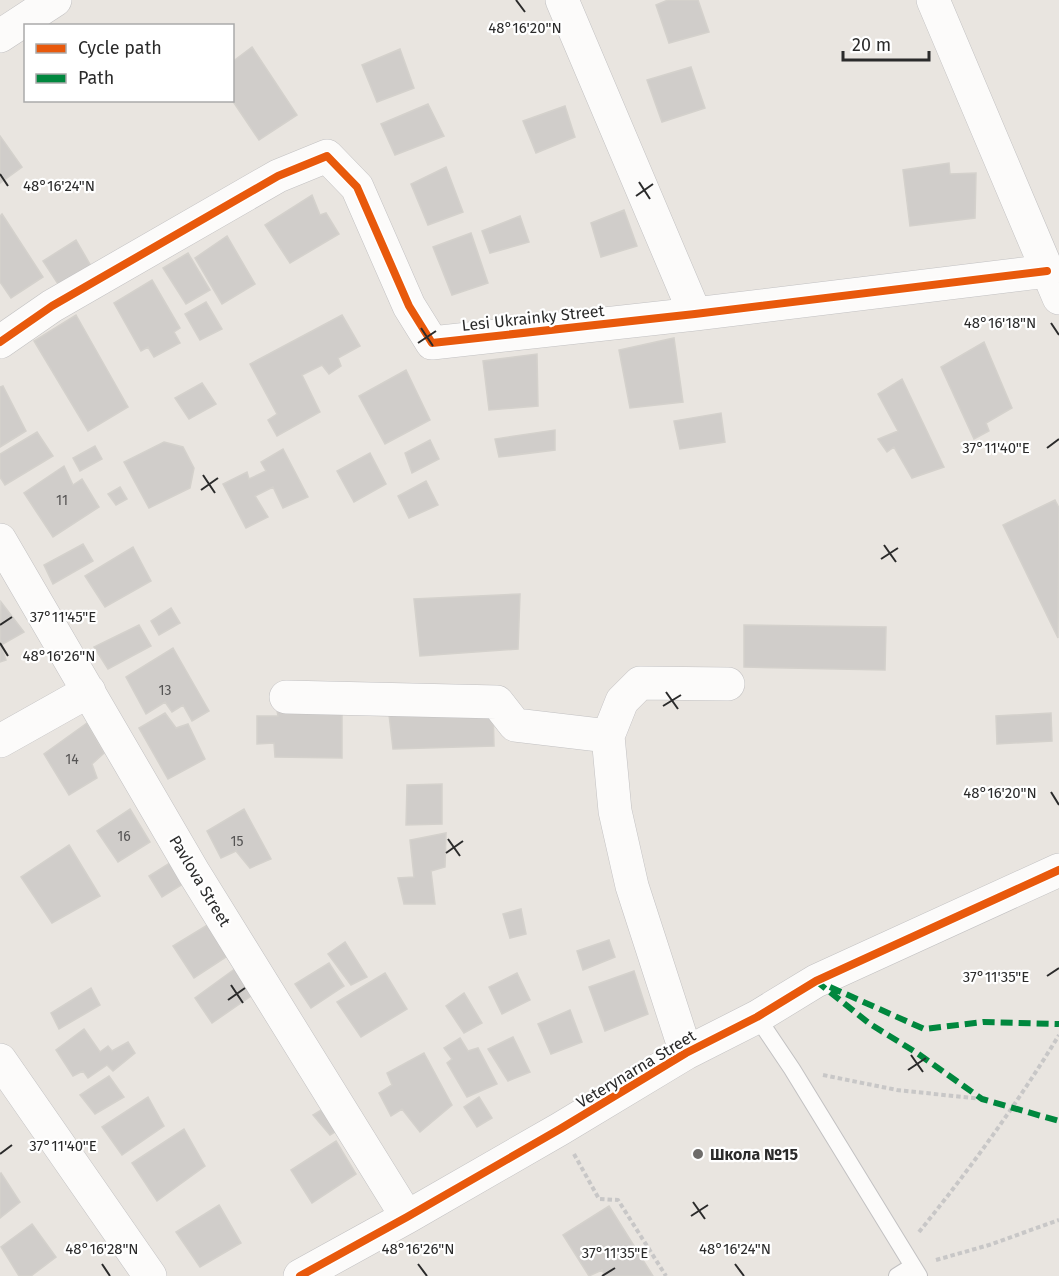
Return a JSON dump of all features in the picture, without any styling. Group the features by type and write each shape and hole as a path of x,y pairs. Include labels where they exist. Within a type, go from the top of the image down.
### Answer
{"street":[{"path":"0,36 55,0"},
{"path":"562,0 695,314"},
{"path":"933,0 1053,285"},
{"name":"Lesi Ukrainky Street","path":"0,342 52,306 278,176 327,156 357,186 409,306 432,343 695,314 1053,285"},
{"name":"Pavlova Street","path":"0,540 194,873 407,1217"},
{"path":"686,1053 633,886 615,811 608,736 622,701 640,683 728,684"},
{"path":"0,741 89,691"},
{"path":"286,698 497,702 515,725 608,736"},
{"name":"Veterynarna Street","path":"300,1276 560,1129 686,1053 757,1017 816,981 1059,870"},
{"path":"0,1060 150,1276"}],"lane":[{"path":"757,1017 792,1069 916,1271 897,1276"}],"path":[{"path":"1059,1035 1007,1117 918,1233 916,1271 1059,1220"},
{"path":"792,1069 897,1090 982,1099"},
{"path":"560,1129 599,1199 618,1200 666,1276"}],"building":[{"path":"668,0 698,0 709,32 669,43 656,5"},
{"path":"252,47 297,115 259,140 233,102 234,60"},
{"path":"400,49 414,88 377,102 362,65"},
{"path":"691,67 705,108 662,122 647,80"},
{"path":"428,104 444,136 395,155 381,124"},
{"path":"565,106 575,137 536,153 523,121"},
{"path":"0,136 22,167 0,183"},
{"path":"949,163 950,174 976,173 975,218 910,226 903,170"},
{"path":"446,167 463,212 428,225 411,184"},
{"path":"312,195 320,215 326,213 339,234 290,263 265,225"},
{"path":"624,210 637,246 601,257 591,223"},
{"path":"2,214 43,277 11,298 0,282 0,216"},
{"path":"520,216 529,242 490,253 482,231"},
{"path":"471,233 488,283 452,295 433,247"},
{"path":"227,236 255,284 222,304 195,258"},
{"path":"76,240 91,266 60,287 43,261"},
{"path":"188,253 210,290 186,304 163,268"},
{"path":"152,280 180,328 174,332 180,343 154,357 148,347 141,351 114,303"},
{"path":"206,302 222,329 200,340 185,314"},
{"path":"76,315 128,407 88,431 34,341"},
{"path":"342,315 360,346 338,358 341,366 329,374 322,365 302,375 320,412 277,436 268,420 277,414 250,364"},
{"path":"674,338 683,402 630,408 619,350"},
{"path":"984,342 1012,408 986,423 989,431 974,439 941,367"},
{"path":"537,354 538,406 489,410 483,361"},
{"path":"406,370 430,420 385,444 359,396"},
{"path":"902,379 944,467 912,478 894,447 887,452 878,439 898,431 878,394"},
{"path":"202,383 216,404 189,419 175,398"},
{"path":"3,386 26,431 0,447 0,387"},
{"path":"721,413 725,442 680,449 674,421"},
{"path":"555,430 555,450 499,457 495,439"},
{"path":"37,432 53,456 5,485 0,477 0,454"},
{"path":"430,440 439,459 412,473 405,453"},
{"path":"164,442 183,447 194,468 190,488 149,508 124,462"},
{"path":"95,446 102,459 80,471 73,458"},
{"path":"283,449 308,497 283,508 273,487 255,496 268,517 246,528 223,484 247,472 249,479 266,471 261,462"},
{"path":"370,453 386,484 354,502 337,471"},
{"path":"64,466 73,485 82,479 99,507 53,537 24,493"},
{"path":"426,481 438,505 409,518 398,496"},
{"path":"120,487 127,499 116,505 108,494"},
{"path":"1055,500 1059,508 1058,638 1003,525"},
{"path":"83,544 93,561 53,584 44,565"},
{"path":"133,547 151,581 105,607 85,576"},
{"path":"520,594 518,649 420,656 414,599"},
{"path":"1,602 24,632 1,645 6,660 0,662"},
{"path":"171,608 180,623 159,635 151,621"},
{"path":"139,625 151,646 108,669 94,647"},
{"path":"744,625 886,627 885,670 744,667"},
{"path":"173,648 209,711 192,721 183,705 172,712 165,702 146,714 126,677"},
{"path":"276,705 342,705 342,758 275,757 274,743 257,744 257,716 278,716"},
{"path":"388,706 493,707 494,746 393,749"},
{"path":"165,713 176,728 188,724 205,759 168,779 139,728"},
{"path":"1051,713 1052,741 997,744 996,716"},
{"path":"87,723 104,753 92,764 97,778 69,795 44,754"},
{"path":"442,784 442,824 406,825 407,785"},
{"path":"130,809 150,842 118,862 97,831"},
{"path":"244,809 271,859 250,868 236,851 221,858 207,831"},
{"path":"446,833 445,867 431,871 435,904 404,904 398,878 414,877 410,840"},
{"path":"69,845 100,896 52,923 21,877"},
{"path":"173,861 186,882 162,897 149,876"},
{"path":"521,909 526,934 510,938 503,914"},
{"path":"209,924 229,955 194,978 173,946"},
{"path":"609,940 615,957 583,970 577,951"},
{"path":"345,942 367,977 351,985 328,954"},
{"path":"329,963 344,986 311,1008 295,984"},
{"path":"236,968 251,996 212,1023 195,998"},
{"path":"634,971 648,1014 605,1031 589,987"},
{"path":"385,973 407,1009 361,1037 337,1002"},
{"path":"517,973 530,1000 502,1014 489,987"},
{"path":"91,988 100,1005 59,1029 51,1013"},
{"path":"464,993 482,1023 464,1033 446,1006"},
{"path":"570,1010 582,1042 551,1054 538,1024"},
{"path":"84,1029 100,1052 108,1046 112,1051 128,1042 135,1053 113,1071 107,1065 88,1078 83,1071 73,1076 56,1050"},
{"path":"513,1037 530,1072 508,1081 488,1049"},
{"path":"460,1038 468,1051 478,1048 497,1084 467,1097 447,1063 452,1059 444,1048"},
{"path":"424,1053 452,1105 420,1132 402,1109 391,1116 379,1093 392,1085 387,1073"},
{"path":"109,1076 124,1097 95,1114 80,1095"},
{"path":"148,1097 164,1126 122,1155 102,1127"},
{"path":"479,1097 492,1118 477,1127 464,1107"},
{"path":"328,1106 343,1127 330,1135 313,1115"},
{"path":"184,1129 205,1166 157,1201 132,1163"},
{"path":"336,1141 356,1174 312,1203 291,1170"},
{"path":"0,1174 20,1202 0,1218"},
{"path":"219,1205 241,1243 200,1267 176,1232"},
{"path":"609,1206 653,1276 605,1276 602,1270 589,1276 563,1235"},
{"path":"32,1224 56,1257 31,1276 19,1276 1,1247"}],"marked path":[{"path":"816,981 870,1024 917,1053 982,1099 1059,1121"},
{"path":"830,987 924,1029 983,1022 1059,1024"}],"cycle path":[{"path":"0,342 52,306 278,176 327,156 357,187 409,306 432,343 1047,271"},
{"path":"300,1276 560,1129 686,1053 757,1017 816,981 1059,870"}],"place":[{"name":"Школа №15","path":"698,1154"}]}
